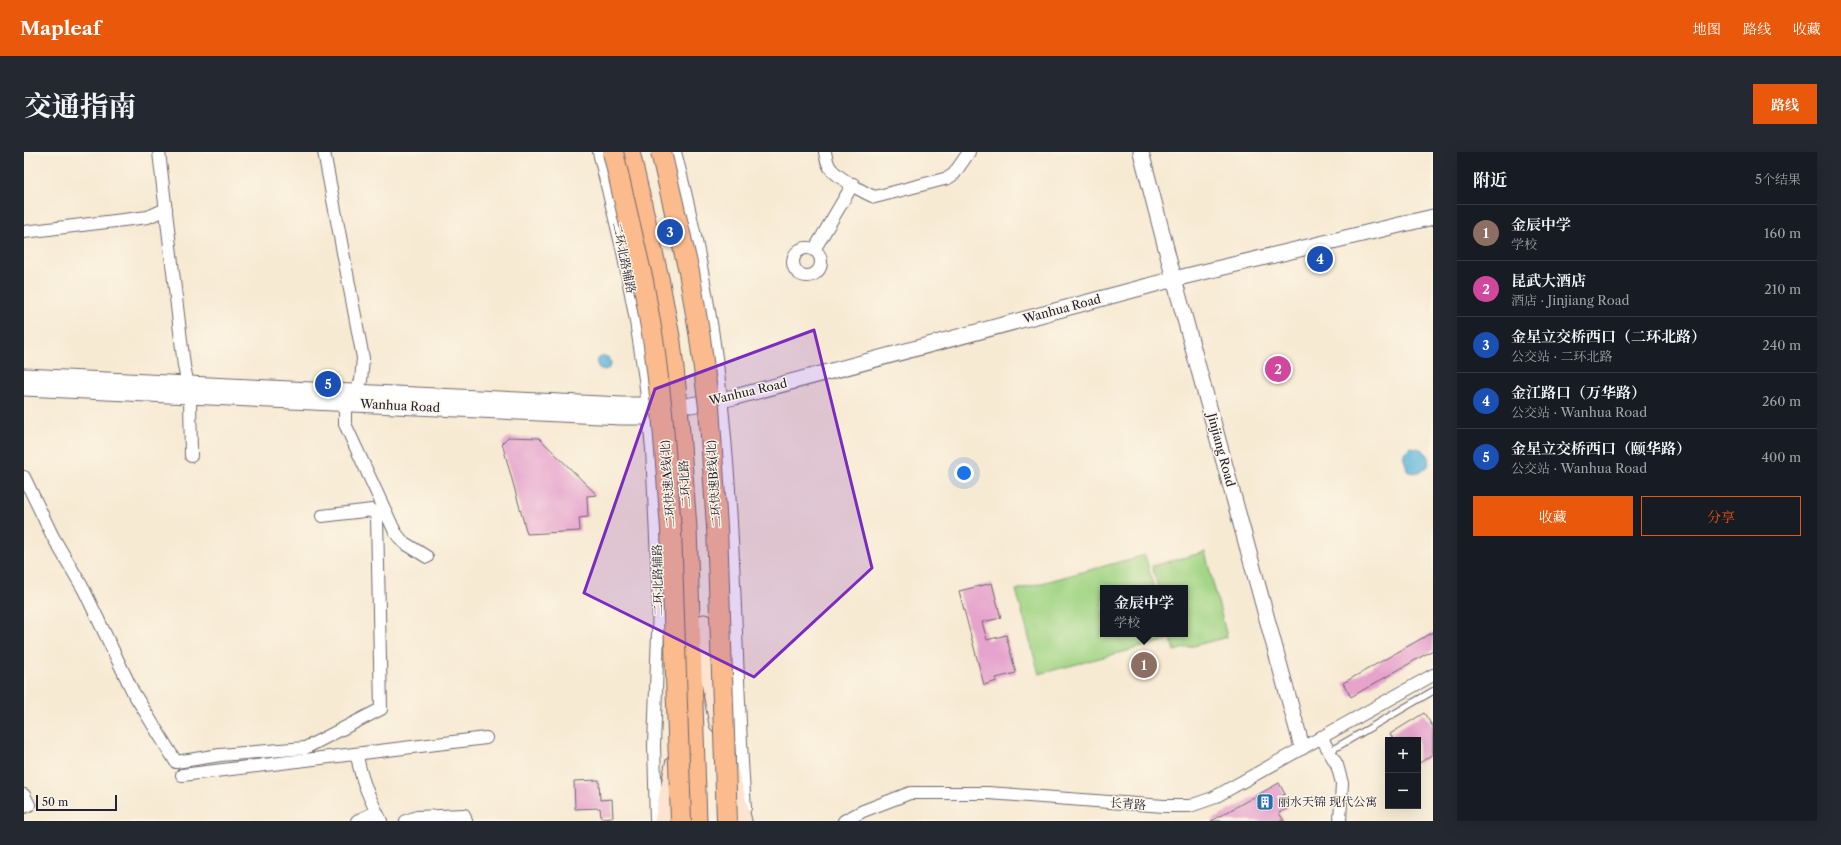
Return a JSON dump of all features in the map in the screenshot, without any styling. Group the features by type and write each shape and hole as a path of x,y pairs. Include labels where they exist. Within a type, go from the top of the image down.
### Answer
{"highway":[{"name":"二环快速A线(北)","path":"613,152 643,281 658,378 668,487 697,623 681,821"},
{"name":"二环快速B线(北)","path":"661,152 689,272 705,379 715,484 697,623 727,821"},
{"path":"667,821 697,623"},
{"path":"697,623 742,821"}],"main road":[{"name":"二环北路","path":"630,152 659,278 698,492 697,623 701,735 710,821"},
{"name":"二环北路","path":"644,152 676,295 683,409"},
{"path":"663,821 686,698 697,623"},
{"name":"二环北路","path":"698,821 701,735"}],"street":[{"path":"159,152 184,366 189,391 191,456"},
{"path":"324,152 363,358 363,372 361,381 351,397 345,424 395,532 403,542 427,557"},
{"name":"二环北路辅路","path":"599,152 630,284 648,412 654,488 659,590 654,758 656,821"},
{"path":"675,152 702,270 713,336 721,400 730,512 746,821"},
{"path":"825,152 827,161 832,170 875,197 940,180 954,174 969,152"},
{"name":"Jinjiang Road","path":"1141,152 1174,279 1302,747"},
{"path":"814,250 853,184"},
{"path":"24,232 148,217 166,208"},
{"name":"Wanhua Road","path":"24,388 189,391 351,397 648,412 683,409 1174,279 1433,217"},
{"name":"Wanhua Road","path":"24,376 189,391"},
{"path":"24,477 53,537 84,590 133,692 176,762 220,755 305,748 381,709 376,517 372,510 322,516"},
{"name":"长青路","path":"844,821 864,811 910,793 988,793 1164,806 1190,806 1213,798 1433,675"},
{"path":"1321,737 1337,765 1342,783 1340,821"},
{"path":"182,775 486,738"},
{"path":"357,754 358,766 367,793 378,817 357,821"},
{"path":"24,795 29,805 24,807"},
{"path":"406,821 417,817 464,816 466,821"}],"lane":[{"path":"1330,751 1433,692"}],"highlighted area":[{"path":"814,330 872,568 754,677 584,593 655,389"}],"green space":[{"path":"1205,552 1227,637 1174,651 1171,637 1188,637 1188,585 1157,585 1152,566"},
{"path":"1145,555 1153,585 1100,585 1100,637 1168,637 1168,640 1039,674 1016,590"}],"water":[{"path":"604,356 609,358 611,363 609,368 604,370 599,368 597,363 599,358"},
{"path":"1411,447 1423,450 1429,457 1428,466 1424,470 1413,473 1407,471 1404,453"}],"building":[{"path":"508,437 539,438 597,495 587,496 588,517 579,518 580,531 527,534 502,443"},
{"path":"992,583 1001,618 982,622 987,640 1006,635 1016,673 996,678 997,681 984,685 959,591"},
{"path":"1433,632 1433,650 1351,697 1343,683"},
{"path":"1424,713 1433,727 1433,754 1421,762 1421,737 1392,737 1390,734"},
{"path":"599,780 600,800 612,799 613,817 601,818 600,808 575,809 574,781"},
{"name":"丽水天锦 现代公寓","path":"1279,783 1285,794 1282,796 1288,808 1279,813 1284,821 1211,821"}],"place":[{"name":"金星立交桥西口（二环北路）","path":"670,232"},
{"name":"金江路口（万华路）","path":"1320,259"},
{"name":"昆武大酒店","path":"1278,369"},
{"name":"金星立交桥西口（颐华路）","path":"328,384"},
{"name":"金辰中学","path":"1144,665"},
{"name":"丽水天锦 现代公寓","path":"1265,802"}]}
